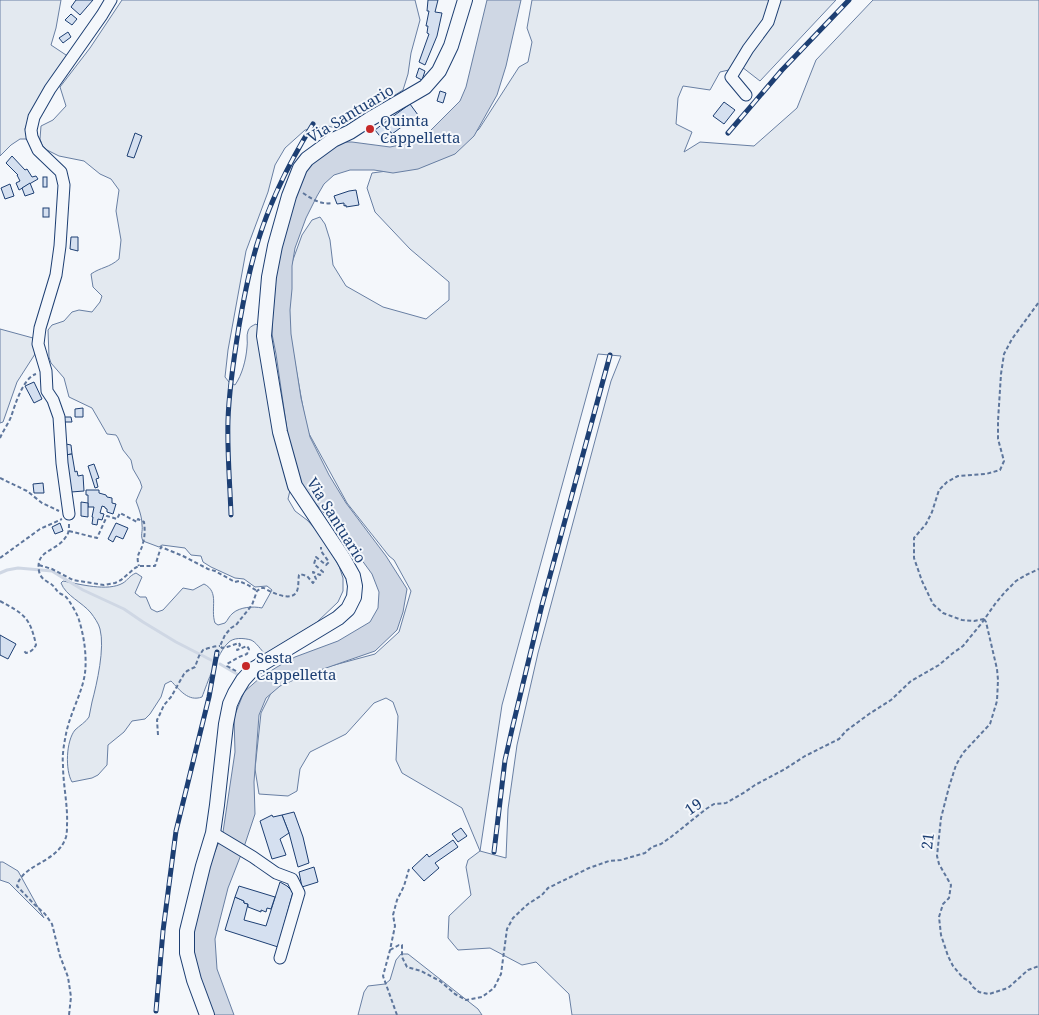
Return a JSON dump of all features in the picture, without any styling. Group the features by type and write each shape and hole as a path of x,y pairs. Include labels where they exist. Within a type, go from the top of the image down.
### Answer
{"main road":[{"name":"Via Santuario","path":"207,1015 189,962 187,953 188,932 203,866 213,833 230,704 246,676 252,670 338,618 348,609 354,597 355,586 352,576 338,550 295,486 280,432 264,336 269,277 275,246 288,196 300,168 307,158 333,140 350,132 425,87 439,71 451,46 465,0"}],"street":[{"path":"68,512 58,417 48,391 46,371 38,344 40,328 56,275 64,186 61,172 38,150 30,130 34,117 50,89 111,0"},
{"path":"746,95 731,78 748,49 768,22 775,0"},
{"path":"213,833 276,873 292,879 299,893 280,958"}],"path":[{"path":"296,189 313,199 326,204 332,203"},
{"path":"984,619 974,621 962,620 942,613 934,604 922,581 914,558 914,538 926,524 939,490 946,482 958,476 986,474 1000,470 1004,461 998,439 999,391 1004,354 1012,339 1039,302"},
{"path":"0,438 23,386 32,375 46,371"},
{"path":"0,478 27,491 49,507 68,512"},
{"path":"68,512 69,531 65,539 44,552 39,565 39,574 66,597 79,619 84,647 85,673 66,734 62,764 68,811 66,836 61,847 54,855 23,874 17,886 45,914 52,924 60,956 68,977 71,997 69,1015"},
{"path":"0,558 40,529 60,520 68,512"},
{"path":"69,531 97,538 107,516 117,519 120,512 137,522 138,519 144,522 145,532 143,545 137,559 139,566"},
{"path":"220,646 225,635 252,605 257,591 264,588 284,596 294,595 298,590 298,575 307,576 313,583 316,579 313,572 319,575 322,574 323,572 314,563 316,557 326,564 328,563 321,551 321,546 331,557 338,550"},
{"path":"39,565 52,569 73,580 104,585 116,583 139,566 155,566 161,547 216,571 235,582 248,585 257,591"},
{"name":"19","path":"390,950 402,945 402,957 407,967 421,971 440,981 460,998 466,1000 482,997 494,988 501,974 508,928 513,918 548,888 609,861 621,860 645,853 652,847 661,844 714,804 726,803 805,756 838,739 869,714 891,700 911,681 939,665 963,646 994,604 1016,581 1039,569"},
{"path":"0,601 21,614 30,624 36,645 30,652 26,653 23,650"},
{"name":"21","path":"984,619 997,669 997,701 990,724 963,753 956,765 948,787 941,818 936,856 951,885 949,898 943,904 939,917 942,935 953,966 979,992 989,994 1008,988 1028,970 1039,966"},
{"path":"158,734 157,720 163,707 184,674 195,667 202,651 215,646 224,648 240,643 236,650 247,646 249,651 247,654 238,657 227,665 236,672 246,676"},
{"path":"397,1015 383,976 395,926 394,916 397,900 409,869"}],"shaded area":[{"path":"0,0 61,0 51,45 69,57 31,113 25,129 29,139 20,139 0,156"},
{"path":"122,0 415,0 420,20 403,90 365,114 335,128 328,126 305,130 285,148 275,165 268,192 246,251 228,350 225,377 235,385 245,362 248,330 256,324 261,329 291,486 288,499 295,511 307,520 321,535 339,566 343,578 343,591 338,602 316,623 265,654 251,640 239,638 230,641 224,647 217,661 202,697 188,697 171,681 165,684 161,697 150,714 145,719 132,721 124,732 108,745 107,765 98,775 72,782 68,770 68,748 75,730 89,717 100,666 102,646 98,623 94,616 63,588 61,583 63,581 110,587 123,583 136,573 142,577 135,593 140,597 146,597 151,609 157,612 163,610 183,588 193,590 204,584 212,591 215,623 218,625 225,623 239,609 262,608 272,590 267,586 255,587 244,579 235,578 211,567 203,562 201,556 191,555 185,548 162,545 159,547 143,541 141,519 136,501 142,487 133,469 131,460 123,450 116,435 107,434 92,408 69,397 64,378 51,363 49,357 48,330 52,325 64,321 72,312 79,310 92,312 102,296 93,287 91,274 119,259 121,240 116,211 119,190 111,179 100,174 84,161 59,156 47,150 42,145 40,139 41,126 53,120 66,106 60,87 90,48"},
{"path":"487,0 521,0 506,66 497,95 474,136 455,154 418,169 393,173 374,170 350,170 334,175 324,184 317,196 306,218 295,248 292,266 291,334 301,398 310,437 329,475 346,503 386,556 407,589 403,612 397,630 375,651 303,676 280,686 266,698 259,715 254,782 255,814 228,888 215,939 217,969 234,1015 213,1015 193,950 192,925 211,861 223,832 235,752 234,717 244,692 261,677 295,657 338,641 370,622 378,608 379,592 372,574 342,533 308,495 296,473 290,450 272,334 272,293 285,225 309,165 322,153 345,142 390,147 410,143 429,132 460,101 466,87"},
{"path":"532,0 836,0 760,81 742,67 720,72 710,90 683,86 678,98 676,124 692,132 684,152 700,142 754,146 797,108 816,60 873,0 1039,0 1039,1015 572,1015 569,994 536,962 522,965 490,948 458,950 448,938 449,916 471,895 466,867 468,860 480,851 462,808 402,773 396,760 398,716 393,702 386,698 374,703 346,734 310,752 300,769 297,791 288,796 259,794 255,769 261,713 274,687 327,667 375,654 399,632 411,591 394,560 347,503 307,430 288,324 290,268 302,235 312,220 320,217 325,224 330,240 333,265 346,286 383,307 426,319 449,300 449,282 410,249 375,212 367,188 372,173 424,166 455,153 479,129 519,67 528,62 532,42 527,28","holes":["598,354 621,356 611,381 538,653 517,745 508,809 506,858 480,851 502,705"]},
{"path":"0,329 33,338 35,354 17,382 3,422 0,423"},
{"path":"0,862 18,871 44,918 9,883 0,880"},
{"path":"401,954 408,954 478,1009 482,1015 358,1015 364,992 368,986 385,984 390,980 396,960"}],"building":[{"path":"76,0 93,0 80,15 71,7"},
{"path":"428,0 438,0 435,12 442,13 437,36 425,65 419,62 429,34 427,33 428,26 426,26 429,11 427,11"},
{"path":"71,14 77,19 72,25 65,20"},
{"path":"68,32 71,37 63,43 59,38"},
{"path":"419,68 425,71 422,80 416,77"},
{"path":"440,91 446,93 443,103 437,101"},
{"path":"724,102 735,110 724,124 713,116"},
{"path":"410,104 418,115 392,134 384,123"},
{"path":"384,123 392,134 383,140 375,130"},
{"name":"Quinta Cappelletta","path":"371,124 375,130 369,134 365,127"},
{"path":"135,133 142,136 134,158 127,156"},
{"path":"12,156 25,170 27,169 32,177 36,176 38,179 19,190 16,183 20,181 18,175 6,163"},
{"path":"43,177 47,177 47,187 43,187"},
{"path":"30,183 34,193 25,196 22,188"},
{"path":"10,184 14,196 5,199 1,188"},
{"path":"356,190 359,205 346,207 344,203 337,204 334,196"},
{"path":"43,208 49,208 49,217 43,217"},
{"path":"71,237 78,237 78,251 70,249"},
{"path":"34,382 42,399 34,403 25,386"},
{"path":"83,408 83,417 75,417 75,409"},
{"path":"63,417 71,417 72,422 64,422"},
{"path":"66,444 71,445 72,454 65,455"},
{"path":"72,454 75,472 77,471 78,476 83,475 84,491 71,492 65,455"},
{"path":"94,464 99,478 96,479 98,487 95,488 88,466"},
{"path":"43,483 44,493 34,493 33,484"},
{"path":"86,490 99,490 99,493 112,498 112,503 116,504 113,514 107,512 107,509 102,506 100,513 104,514 102,520 98,519 97,525 92,524 94,507 88,507"},
{"path":"81,502 88,503 88,517 81,516"},
{"path":"60,523 63,531 55,534 52,527"},
{"path":"116,523 128,528 123,539 116,536 113,542 108,539"},
{"path":"0,635 16,644 8,659 0,655"},
{"path":"294,812 303,837 309,863 298,867 282,815"},
{"path":"272,815 273,817 282,815 289,833 280,839 286,855 272,859 260,821"},
{"path":"461,828 467,836 458,842 452,834"},
{"path":"453,840 458,847 435,863 439,868 424,881 412,868 427,854 429,857"},
{"path":"314,867 318,882 302,887 299,872"},
{"path":"280,882 293,892 278,947 225,930 235,897 248,904 244,920 266,926"},
{"path":"239,886 275,897 271,909 267,908 266,912 261,910 261,912 248,907 248,904 235,897"}],"waterway":[{"path":"0,573 18,568 52,571 83,590 124,609 176,642 211,660"},
{"path":"220,664 237,674"}],"railway":[{"path":"728,133 782,70 849,0"},
{"path":"231,515 228,444 229,408 235,349 247,284 258,241 270,206 294,156 313,124"},
{"path":"494,852 505,760 513,725 542,605 610,355"},
{"path":"156,1011 163,931 176,831 209,697 217,652"}],"place":[{"name":"Quinta Cappelletta","path":"370,129"},
{"name":"Sesta Cappelletta","path":"246,666"}]}
